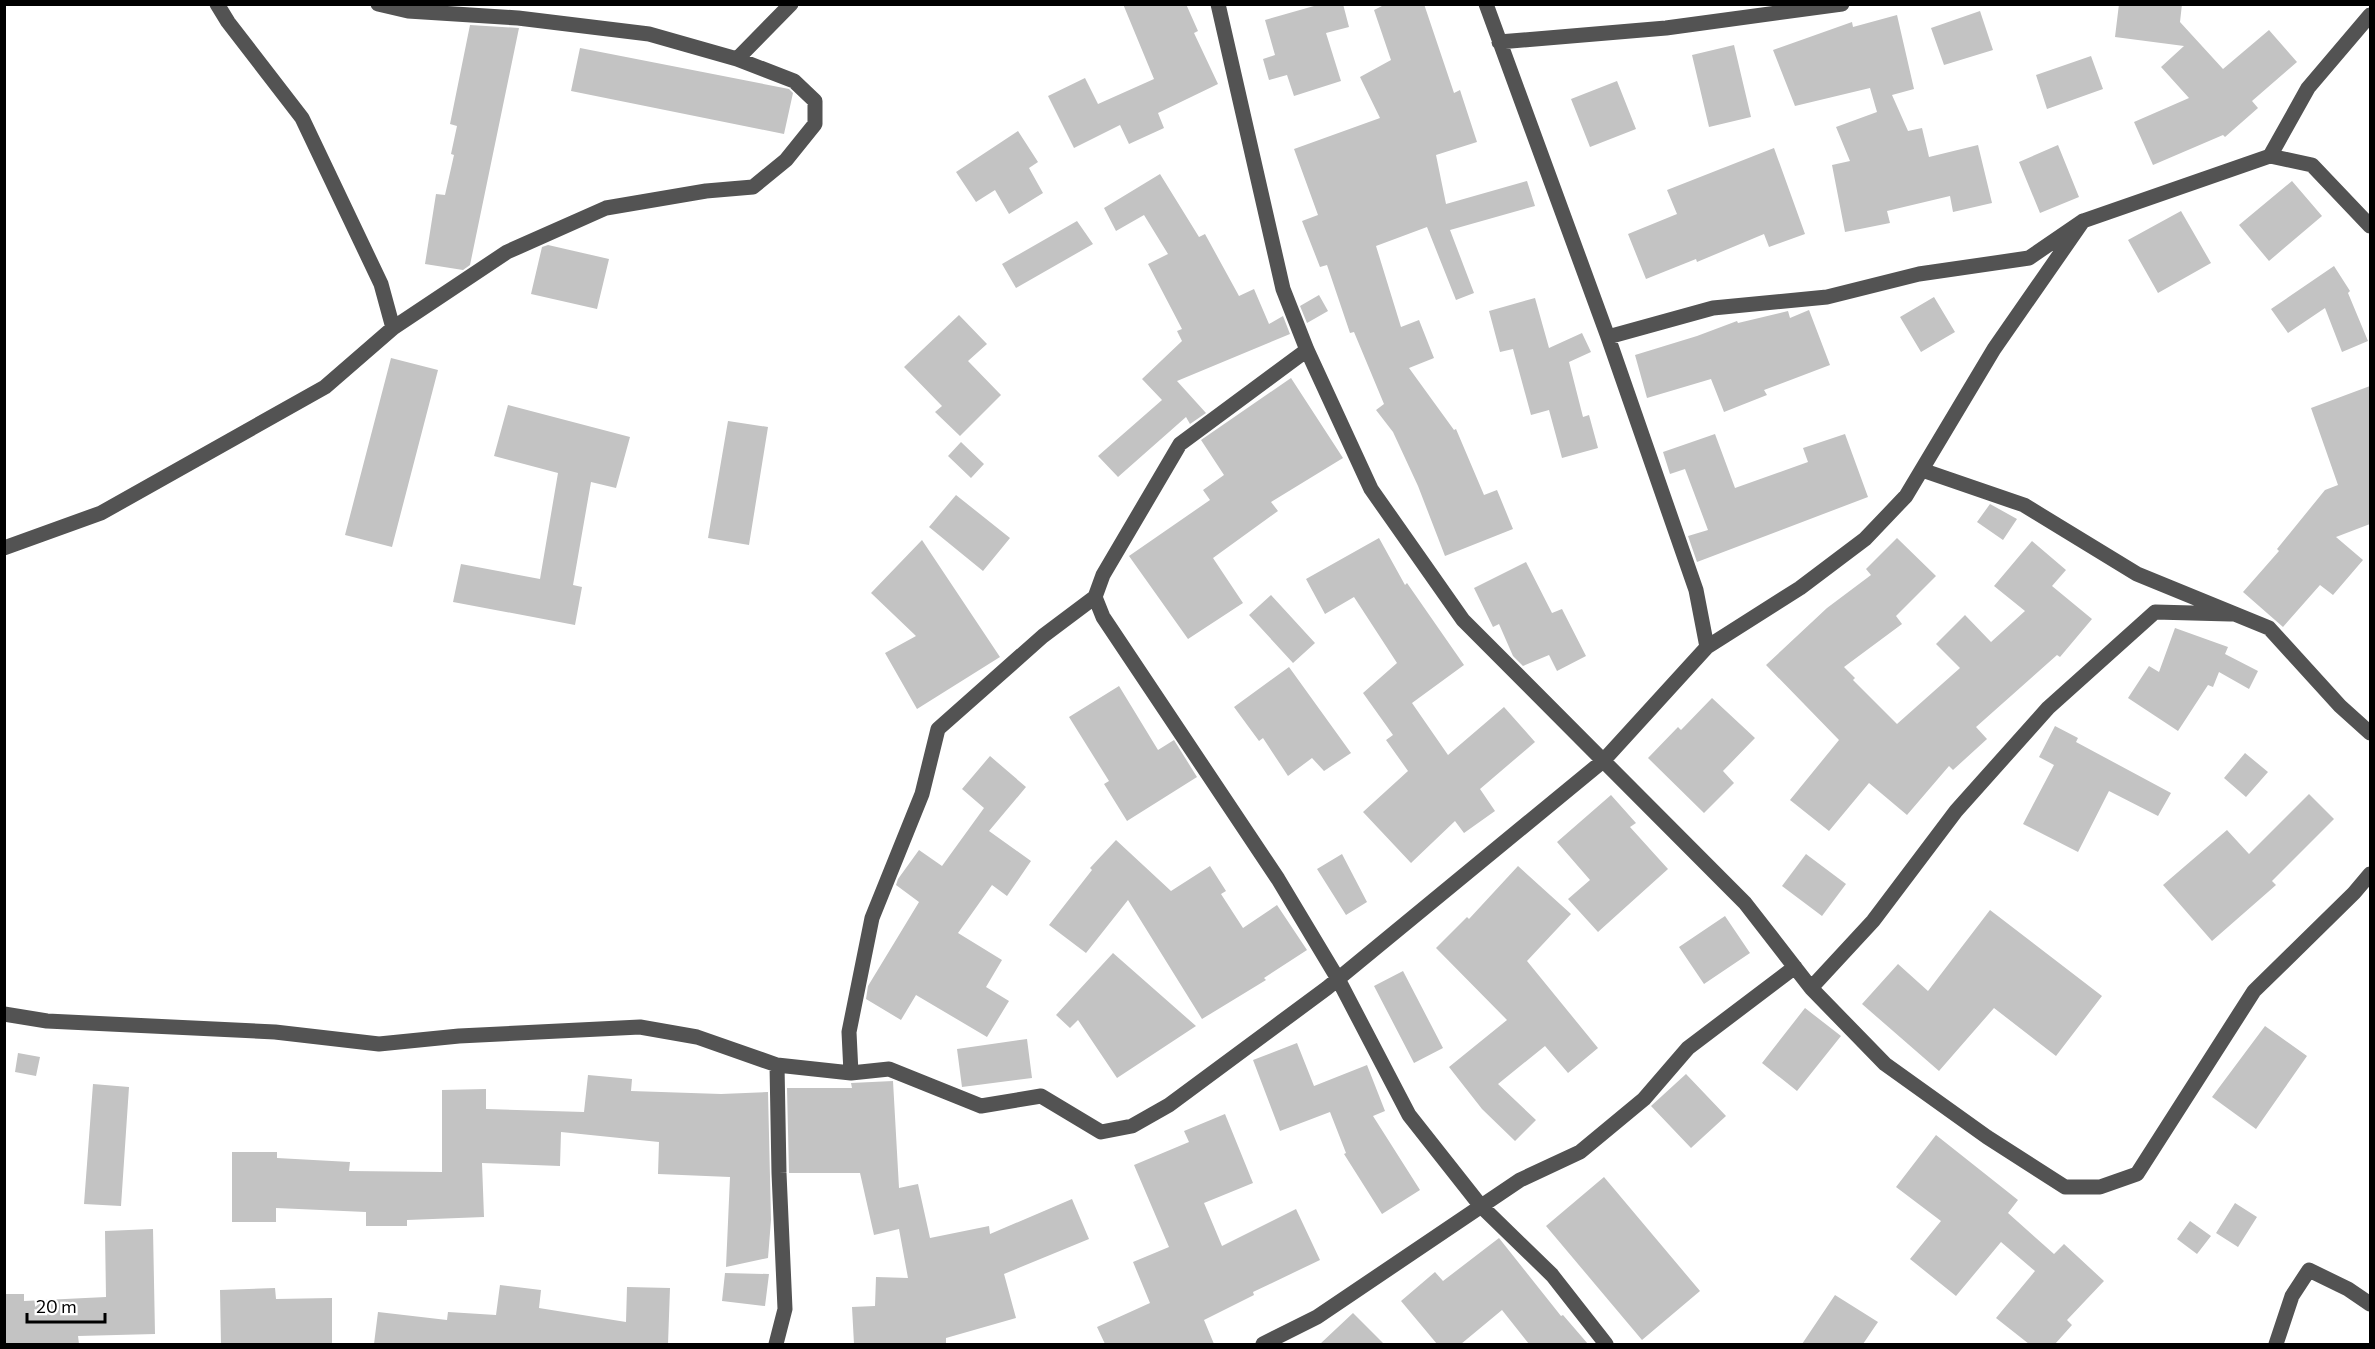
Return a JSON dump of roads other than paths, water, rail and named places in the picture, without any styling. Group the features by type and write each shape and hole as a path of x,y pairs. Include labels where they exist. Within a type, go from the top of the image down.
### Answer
{"street":[{"path":"218,4 228,22 302,118 381,284 393,328"},
{"path":"4,548 101,513 315,393 393,328 507,252 606,208 706,191 753,187 786,160 815,124 815,101 794,81 737,59 649,34 518,18 408,11 378,4"},
{"path":"737,59 790,4"},
{"path":"1218,4 1283,290 1307,350 1371,489 1463,620 1745,903 1810,988 1885,1064 1987,1137 2065,1187 2100,1187 2137,1174 2254,991 2355,893 2370,874"},
{"path":"1486,4 1608,338 1696,590 1707,647"},
{"path":"1499,42 1666,28 1842,4"},
{"path":"2270,156 2308,88 2370,15"},
{"path":"1608,338 1713,308 1827,297 1918,274 2029,258 2083,221 2270,156 2312,165 2370,226"},
{"path":"4,1014 46,1021 275,1032 379,1044 459,1036 640,1027 697,1037 777,1065 851,1073 889,1069 981,1106 1041,1096 1101,1132 1132,1126 1168,1105 1338,979 1603,761 1707,647 1800,588 1865,539 1906,495 1995,349 2083,221"},
{"path":"851,1073 849,1032 872,918 922,794 938,729 1043,636 1095,597 1102,575 1180,444 1307,350"},
{"path":"1922,470 2024,505 2137,574 2230,614 2269,628 2340,706 2370,733"},
{"path":"1095,597 1102,617 1278,879 1338,979 1409,1115 1480,1205 1552,1275 1606,1344"},
{"path":"1810,988 1873,921 1956,811 2057,700 2155,612 2230,614"},
{"path":"1263,1344 1317,1317 1520,1180 1580,1152 1644,1099 1688,1048 1795,967"},
{"path":"776,1344 785,1309 777,1065"},
{"path":"2276,1344 2292,1296 2309,1270 2348,1289 2370,1304"}]}
